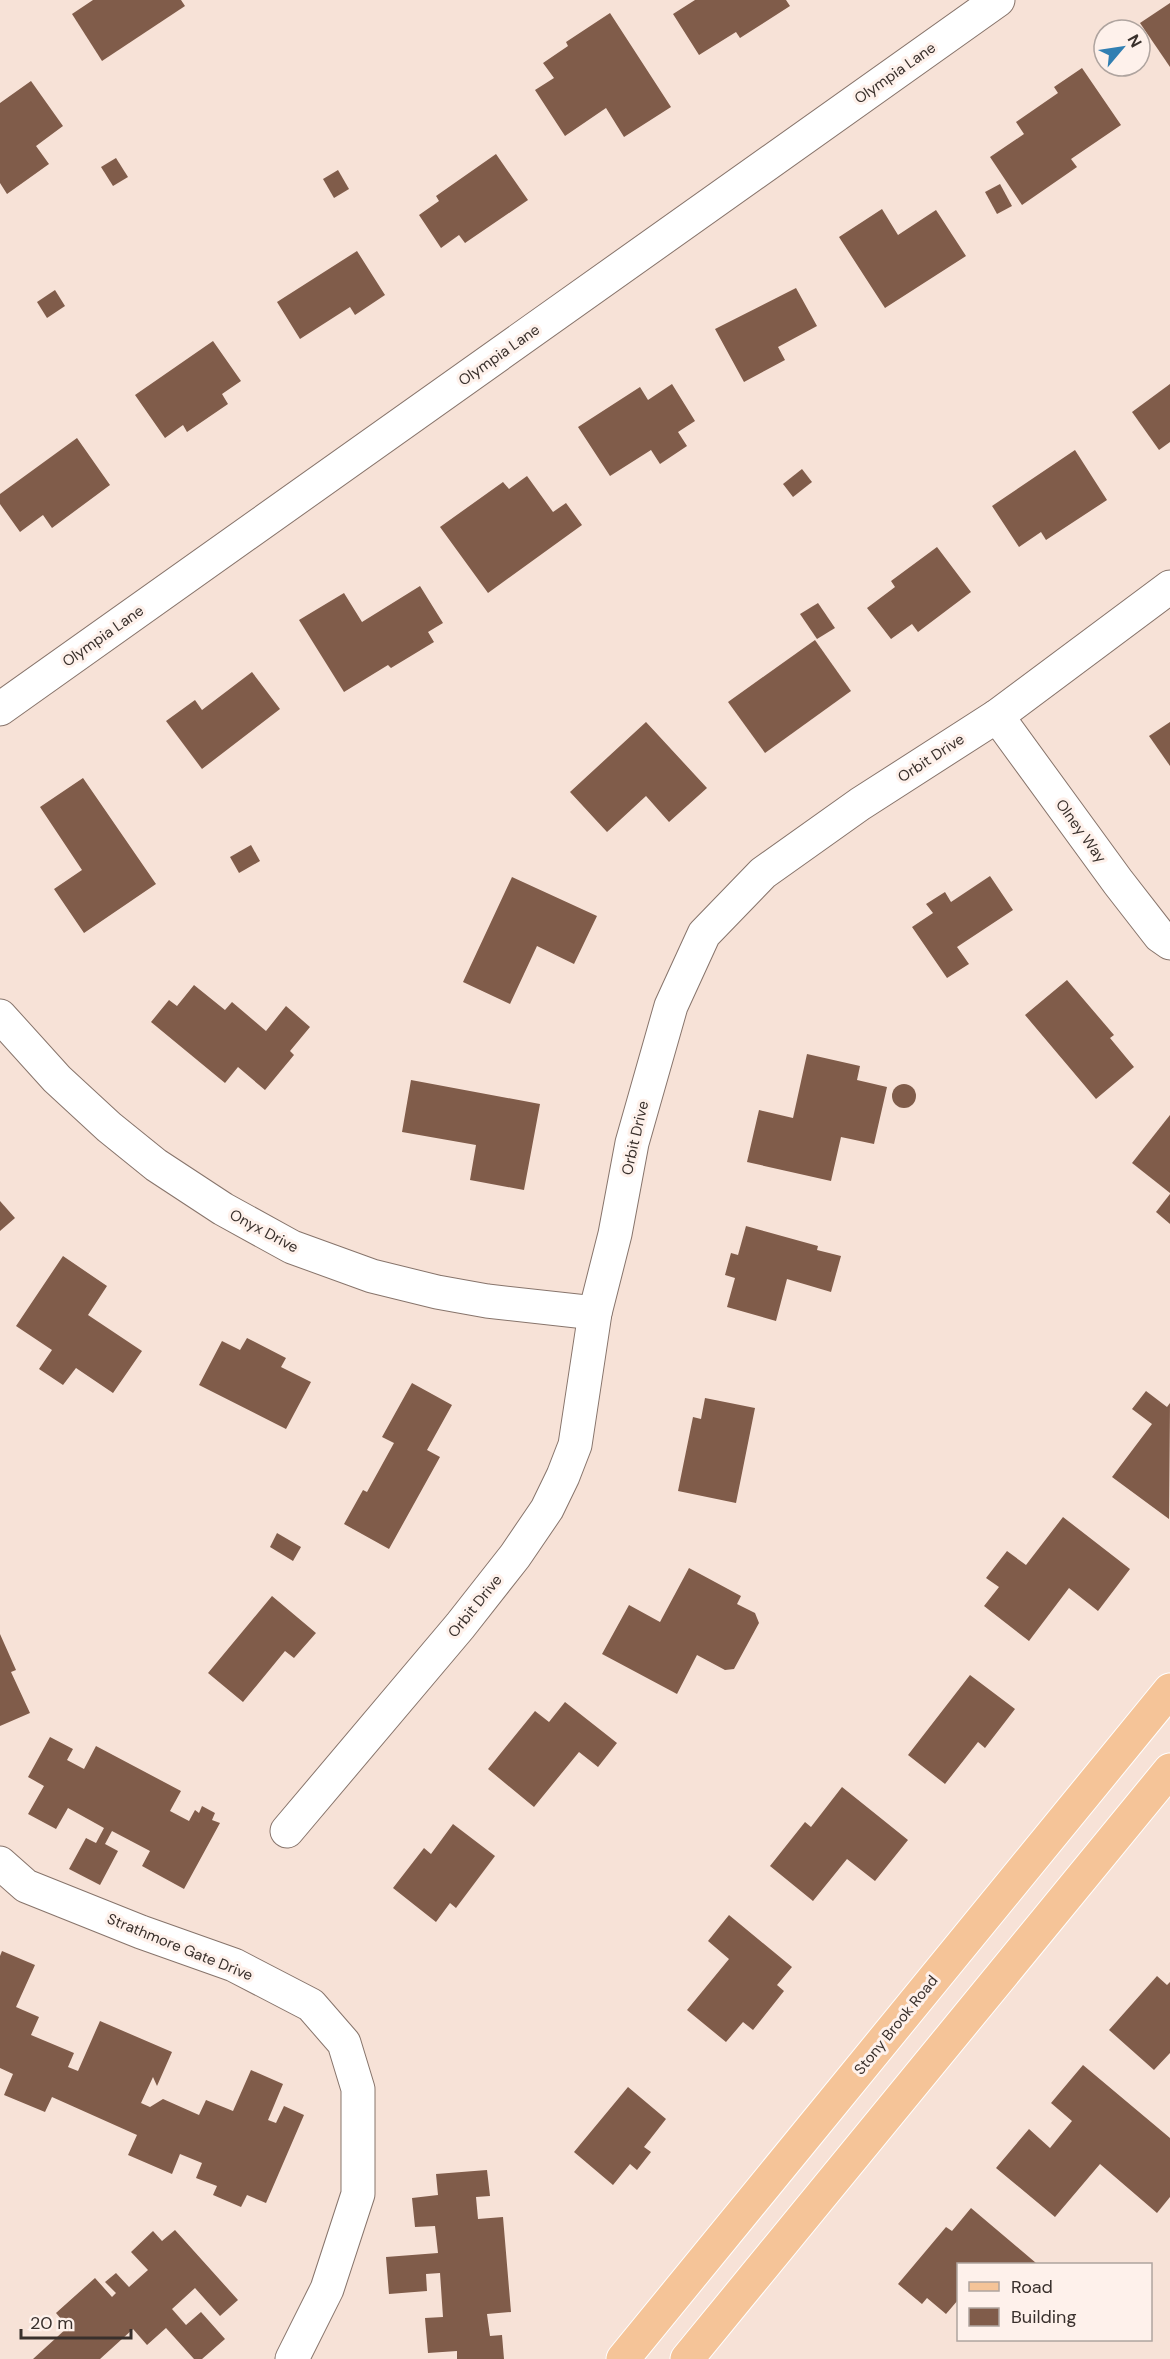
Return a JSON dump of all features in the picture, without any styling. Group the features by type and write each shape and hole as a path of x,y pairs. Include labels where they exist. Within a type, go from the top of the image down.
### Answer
{"main road":[{"name":"Stony Brook Road","path":"623,2359 1170,1690"},
{"path":"687,2359 1170,1770"},
{"path":"1044,1844 1084,1875"}],"street":[{"name":"Olympia Lane","path":"0,709 998,0"},
{"name":"Orbit Drive","path":"286,1831 460,1626 515,1556 547,1509 575,1445 595,1313 615,1234 632,1143 651,1073 671,1006 704,934 763,873 860,804 997,716 1170,587"},
{"name":"Olney Way","path":"997,716 1118,882 1160,936 1170,943"},
{"name":"Onyx Drive","path":"0,1016 57,1079 156,1165 223,1209 292,1247 372,1275 437,1292 487,1301 595,1313"},
{"name":"Strathmore Gate Drive","path":"0,1863 26,1886 141,1932 234,1965 301,2000 311,2006 344,2043 358,2089 358,2194 327,2289 292,2359"}],"building":[{"path":"93,0 181,0 185,6 102,61 72,14"},
{"path":"695,0 786,0 790,6 740,38 736,32 699,55 673,14"},
{"path":"1170,3 1170,67 1152,41 1152,18 1148,18"},
{"path":"610,13 671,107 624,137 606,108 565,136 535,90 554,78 543,63 568,46 566,42"},
{"path":"1082,68 1121,125 1071,159 1077,167 1022,205 990,157 1024,134 1016,122 1058,93 1054,87"},
{"path":"31,81 63,126 36,146 49,164 7,194 0,183 0,103"},
{"path":"496,154 528,200 465,243 459,235 441,248 419,215 439,201 436,196"},
{"path":"116,158 128,177 113,186 101,167"},
{"path":"338,170 349,189 334,198 323,179"},
{"path":"1000,184 1012,206 997,214 985,192"},
{"path":"882,209 898,235 936,210 966,256 885,308 839,237"},
{"path":"357,251 385,295 355,315 350,307 300,339 277,302"},
{"path":"796,288 817,326 778,347 785,360 744,382 715,329"},
{"path":"55,290 65,306 47,318 37,302"},
{"path":"213,341 241,381 222,394 228,404 187,432 183,425 165,438 135,395"},
{"path":"672,384 695,421 678,432 687,446 660,464 651,450 610,476 578,427 640,387 648,400"},
{"path":"1170,384 1170,442 1159,450 1132,412"},
{"path":"77,438 110,485 52,528 43,515 20,532 0,504 0,494"},
{"path":"1075,450 1107,500 1046,540 1041,532 1019,547 992,506"},
{"path":"802,469 812,482 793,497 783,484"},
{"path":"527,476 553,512 566,503 582,525 488,593 440,527 503,482 509,489"},
{"path":"937,547 971,592 918,632 912,624 891,639 867,608 895,587 891,581"},
{"path":"420,586 443,623 428,632 434,642 391,668 388,665 344,692 299,620 344,593 362,622"},
{"path":"818,603 835,628 817,639 800,614"},
{"path":"815,640 851,691 765,753 728,702"},
{"path":"252,672 280,709 202,769 166,721 195,700 202,710"},
{"path":"646,722 707,788 669,822 646,796 607,832 570,792"},
{"path":"1170,722 1170,766 1149,736"},
{"path":"83,778 156,884 84,933 54,889 82,870 40,807"},
{"path":"251,845 260,861 239,873 230,857"},
{"path":"990,876 1013,910 957,947 969,964 947,978 912,927 933,913 926,904 945,892 951,902"},
{"path":"512,877 597,916 574,964 537,946 510,1004 463,982"},
{"path":"1067,980 1114,1035 1110,1038 1134,1067 1096,1099 1025,1015"},
{"path":"194,985 225,1010 232,1002 266,1031 286,1006 310,1027 290,1051 294,1055 265,1090 238,1067 225,1083 151,1022 169,1000 177,1006"},
{"path":"807,1054 860,1066 857,1080 887,1087 874,1144 841,1137 831,1181 747,1162 759,1110 793,1118"},
{"path":"411,1080 540,1104 524,1190 470,1180 476,1145 402,1132"},
{"path":"899,1084 909,1084 916,1091 916,1101 909,1108 899,1108 892,1101 892,1091"},
{"path":"1170,1115 1170,1193 1132,1163"},
{"path":"1170,1194 1170,1224 1156,1212"},
{"path":"0,1201 15,1218 0,1231"},
{"path":"746,1226 818,1246 817,1250 841,1256 831,1292 787,1279 776,1321 727,1307 735,1278 725,1275 731,1253 738,1255"},
{"path":"63,1256 107,1286 88,1315 142,1351 113,1393 76,1368 63,1385 39,1369 52,1350 16,1326"},
{"path":"247,1338 286,1358 281,1367 311,1382 286,1429 199,1385 222,1341 240,1350"},
{"path":"412,1383 452,1405 427,1450 440,1457 389,1549 344,1524 363,1490 367,1492 394,1443 382,1437"},
{"path":"1146,1391 1167,1407 1170,1403 1169,1519 1112,1477 1152,1424 1132,1409"},
{"path":"705,1398 755,1408 736,1503 678,1491 693,1417 701,1419"},
{"path":"1063,1517 1130,1569 1098,1611 1069,1588 1029,1641 984,1606 999,1587 986,1578 1007,1551 1026,1565"},
{"path":"277,1533 301,1547 293,1561 270,1547"},
{"path":"689,1568 741,1596 737,1604 755,1613 759,1623 734,1669 725,1670 697,1655 677,1694 602,1654 629,1605 660,1622"},
{"path":"272,1596 316,1633 294,1658 285,1651 243,1702 208,1673"},
{"path":"0,1634 16,1670 11,1672 30,1713 0,1726"},
{"path":"970,1675 1015,1709 985,1748 978,1742 945,1784 908,1755"},
{"path":"565,1702 617,1743 598,1767 579,1752 534,1807 488,1769 535,1711 549,1722"},
{"path":"50,1737 73,1749 67,1760 84,1769 96,1746 181,1791 170,1811 189,1821 195,1810 199,1813 202,1806 215,1813 212,1820 220,1823 184,1889 142,1866 150,1851 112,1831 105,1844 118,1851 100,1885 69,1869 86,1838 96,1843 104,1828 68,1808 56,1829 28,1814 44,1786 28,1777"},
{"path":"842,1787 908,1840 875,1881 847,1859 813,1901 770,1866 805,1822 811,1827"},
{"path":"453,1824 495,1856 456,1908 450,1903 436,1922 393,1888 424,1848 431,1854"},
{"path":"729,1915 792,1967 777,1985 784,1991 753,2030 743,2022 726,2042 687,2010 729,1959 708,1941"},
{"path":"2,1951 35,1965 16,2007 39,2017 31,2035 74,2053 68,2067 78,2071 100,2021 172,2052 157,2086 153,2077 141,2103 150,2107 163,2099 199,2115 206,2100 233,2111 251,2070 283,2084 268,2120 276,2123 284,2106 304,2115 266,2203 247,2195 241,2207 213,2195 217,2186 196,2178 202,2163 180,2154 172,2174 128,2155 137,2135 52,2097 45,2112 4,2095 13,2074 0,2068 0,1956"},
{"path":"1157,1976 1167,1985 1170,1982 1170,2053 1154,2070 1109,2030"},
{"path":"1083,2065 1170,2138 1170,2197 1157,2213 1100,2164 1055,2217 996,2168 1029,2129 1050,2148 1072,2121 1051,2103"},
{"path":"628,2087 666,2119 644,2147 651,2152 637,2170 630,2164 613,2185 574,2152"},
{"path":"487,2170 490,2196 476,2197 478,2219 503,2217 511,2312 487,2314 490,2336 502,2335 504,2359 457,2359 457,2351 428,2353 425,2318 443,2317 440,2273 426,2274 427,2291 389,2294 386,2257 438,2253 435,2226 415,2227 412,2198 438,2195 436,2174"},
{"path":"971,2208 1036,2263 957,2263 957,2301 946,2314 927,2298 922,2304 898,2284 946,2227 952,2231"},
{"path":"175,2230 238,2300 220,2316 195,2288 172,2309 186,2325 201,2312 225,2339 202,2359 194,2359 166,2328 147,2345 133,2329 100,2359 33,2359 68,2327 56,2313 95,2278 112,2297 116,2293 105,2282 116,2273 129,2287 148,2270 131,2252 153,2231 162,2241"}]}
